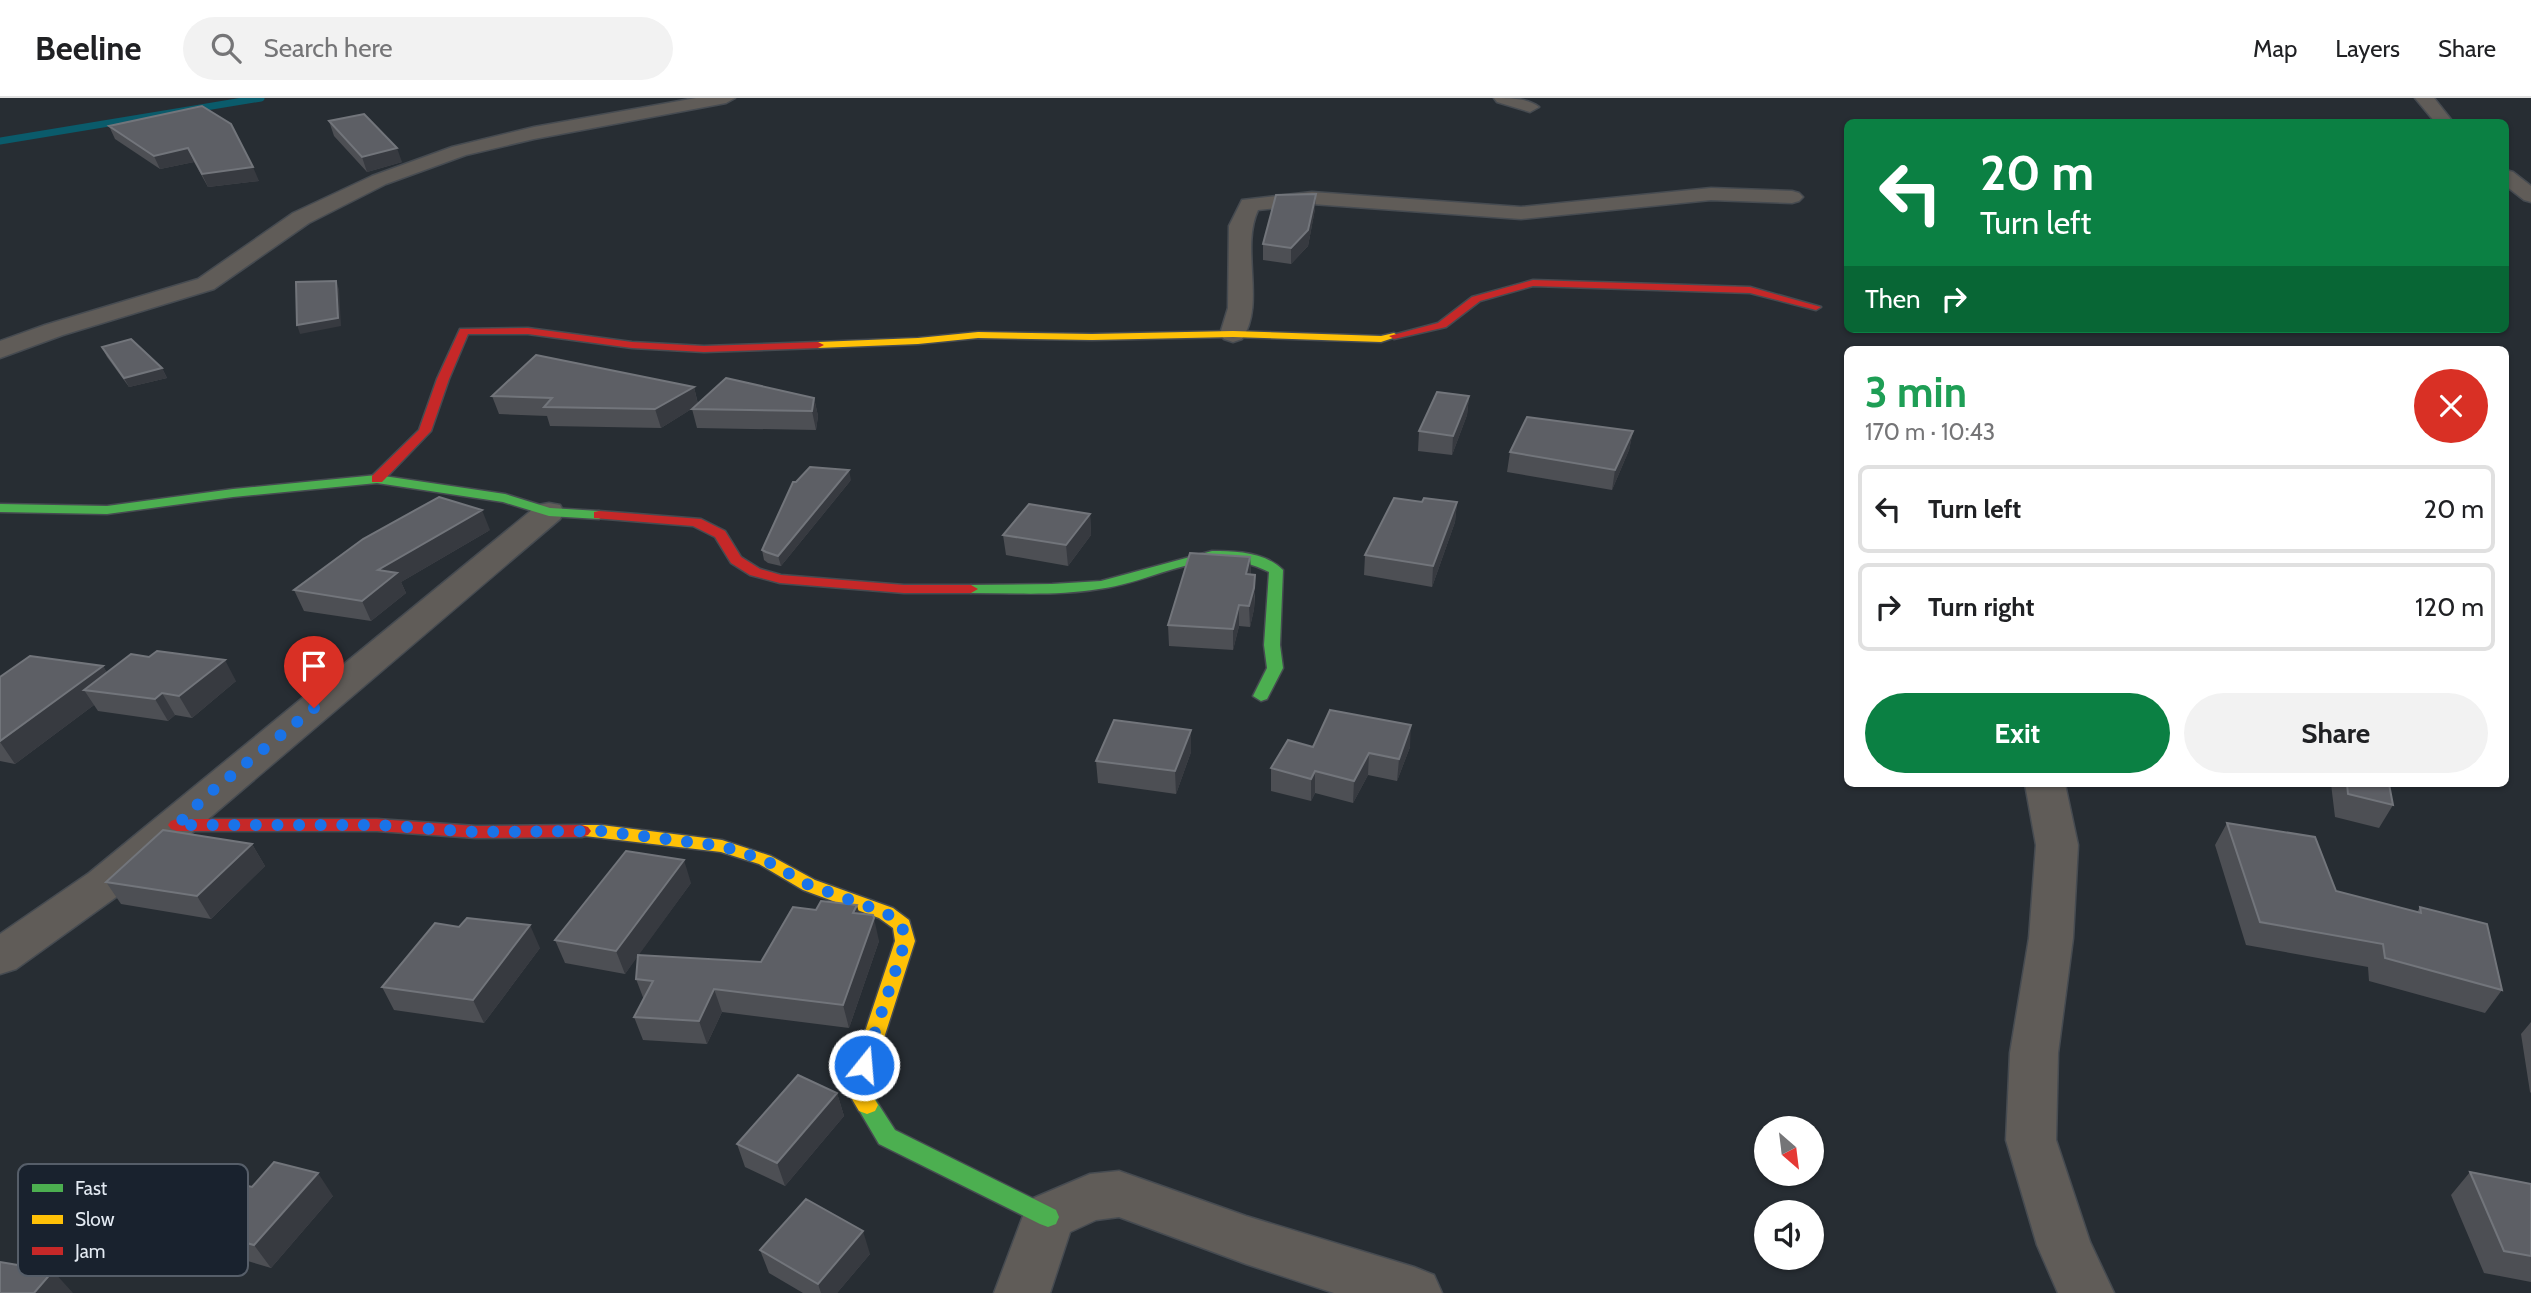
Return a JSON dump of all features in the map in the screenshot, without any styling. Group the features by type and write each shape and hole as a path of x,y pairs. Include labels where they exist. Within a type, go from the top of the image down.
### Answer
{"street":[{"path":"0,351 54,330 206,284 301,218 379,180 459,151 534,133 726,98"},
{"path":"1503,98 1530,107"},
{"path":"2424,98 2442,119"},
{"path":"2509,178 2531,196"},
{"path":"1233,334 1240,308 1240,226 1250,205 1312,198 1521,213 1711,194 1792,197"},
{"path":"377,479 425,431 443,379 464,331 528,331 632,345 704,349 918,341 978,335 1092,337 1233,334 1381,340 1443,325 1476,299 1533,283 1750,290 1816,307"},
{"path":"0,508 107,510 233,493 377,479 505,498 549,512 696,522 720,534 736,560 755,572 780,579 904,589 1102,585 1207,555 1261,559 1276,570 1277,585 1272,645 1275,668 1261,696"},
{"path":"0,957 104,884 177,825 206,796 549,512"},
{"path":"2046,787 2057,845 2051,937 2034,1053 2031,1140 2064,1245 2086,1293"},
{"path":"177,825 377,825 476,832 601,831 722,846 765,860 809,885 886,913 902,925 905,942 857,1089 887,1137 1048,1217"},
{"path":"1022,1293 1048,1217 1090,1197 1119,1194 1245,1240 1414,1293"}],"building":[{"path":"202,106 231,124 253,167 202,174 188,148 154,156 109,126"},
{"path":"364,114 397,148 362,157 329,121"},
{"path":"1316,194 1308,230 1291,248 1263,244 1276,195"},
{"path":"336,281 338,318 297,325 296,282"},
{"path":"131,339 162,368 124,378 102,347"},
{"path":"536,355 694,387 655,409 544,407 552,398 492,396"},
{"path":"726,378 814,398 812,411 692,409"},
{"path":"1437,392 1469,396 1453,436 1419,431"},
{"path":"1527,417 1633,431 1615,470 1510,452"},
{"path":"810,467 849,470 778,556 762,550 793,482"},
{"path":"439,497 482,510 378,570 397,573 362,601 294,590 363,539"},
{"path":"1394,498 1422,502 1424,498 1457,502 1433,566 1365,555"},
{"path":"1029,504 1090,514 1066,545 1003,535"},
{"path":"1190,553 1250,557 1246,574 1255,575 1254,588 1249,606 1239,605 1233,629 1168,625"},
{"path":"157,651 225,660 179,696 162,693 155,699 84,690 131,654 149,657"},
{"path":"30,656 103,666 0,741 0,677"},
{"path":"1330,710 1411,725 1399,759 1369,753 1354,781 1315,771 1311,779 1271,768 1288,740 1313,747"},
{"path":"1114,720 1191,730 1175,771 1096,761"},
{"path":"2347,787 2390,787 2393,805 2348,794"},
{"path":"2227,823 2315,837 2336,891 2421,913 2420,907 2487,924 2502,990 2385,958 2383,944 2260,922"},
{"path":"163,830 252,844 197,896 106,882"},
{"path":"626,851 684,860 616,951 555,940"},
{"path":"821,901 857,905 853,913 873,915 874,918 843,1005 714,989 699,1021 634,1017 653,981 636,979 638,955 761,962 793,907 816,910"},
{"path":"467,918 530,925 473,1000 382,987 435,923 459,927"},
{"path":"798,1075 837,1093 777,1163 737,1144"},
{"path":"274,1162 318,1173 254,1245 248,1243 248,1186 252,1187"},
{"path":"2470,1172 2531,1184 2531,1256 2504,1251"},
{"path":"806,1199 863,1231 818,1284 760,1250"},
{"path":"0,1262 18,1265 18,1276 49,1276 34,1293 0,1293"}],"waterway":[{"path":"0,141 261,98"}],"traffic: fast":[{"path":"0,508 107,510 233,493 377,479 505,498 549,512 599,515"},
{"path":"971,589 1085,587 1122,580 1212,555 1255,559 1276,570 1272,645 1275,668 1261,696"},
{"path":"867,1105 887,1137 1048,1217"}],"traffic: slow":[{"path":"818,345 918,341 978,335 1092,337 1233,334 1381,339 1394,336"},
{"path":"582,831 722,846 765,860 809,885 886,913 902,925 905,941 857,1089 867,1105"}],"traffic: jam":[{"path":"1394,336 1442,325 1476,299 1533,283 1750,290 1816,307"},
{"path":"377,479 425,431 443,379 464,331 528,331 632,345 704,349 818,345"},
{"path":"599,515 696,522 720,534 736,560 755,572 780,579 904,589 971,589"},
{"path":"177,825 377,825 476,832 582,831"}],"route":[{"path":"314,708 206,796 177,825 377,825 476,832 601,831 722,846 765,860 809,885 886,913 902,925 905,942 864,1065"}]}
